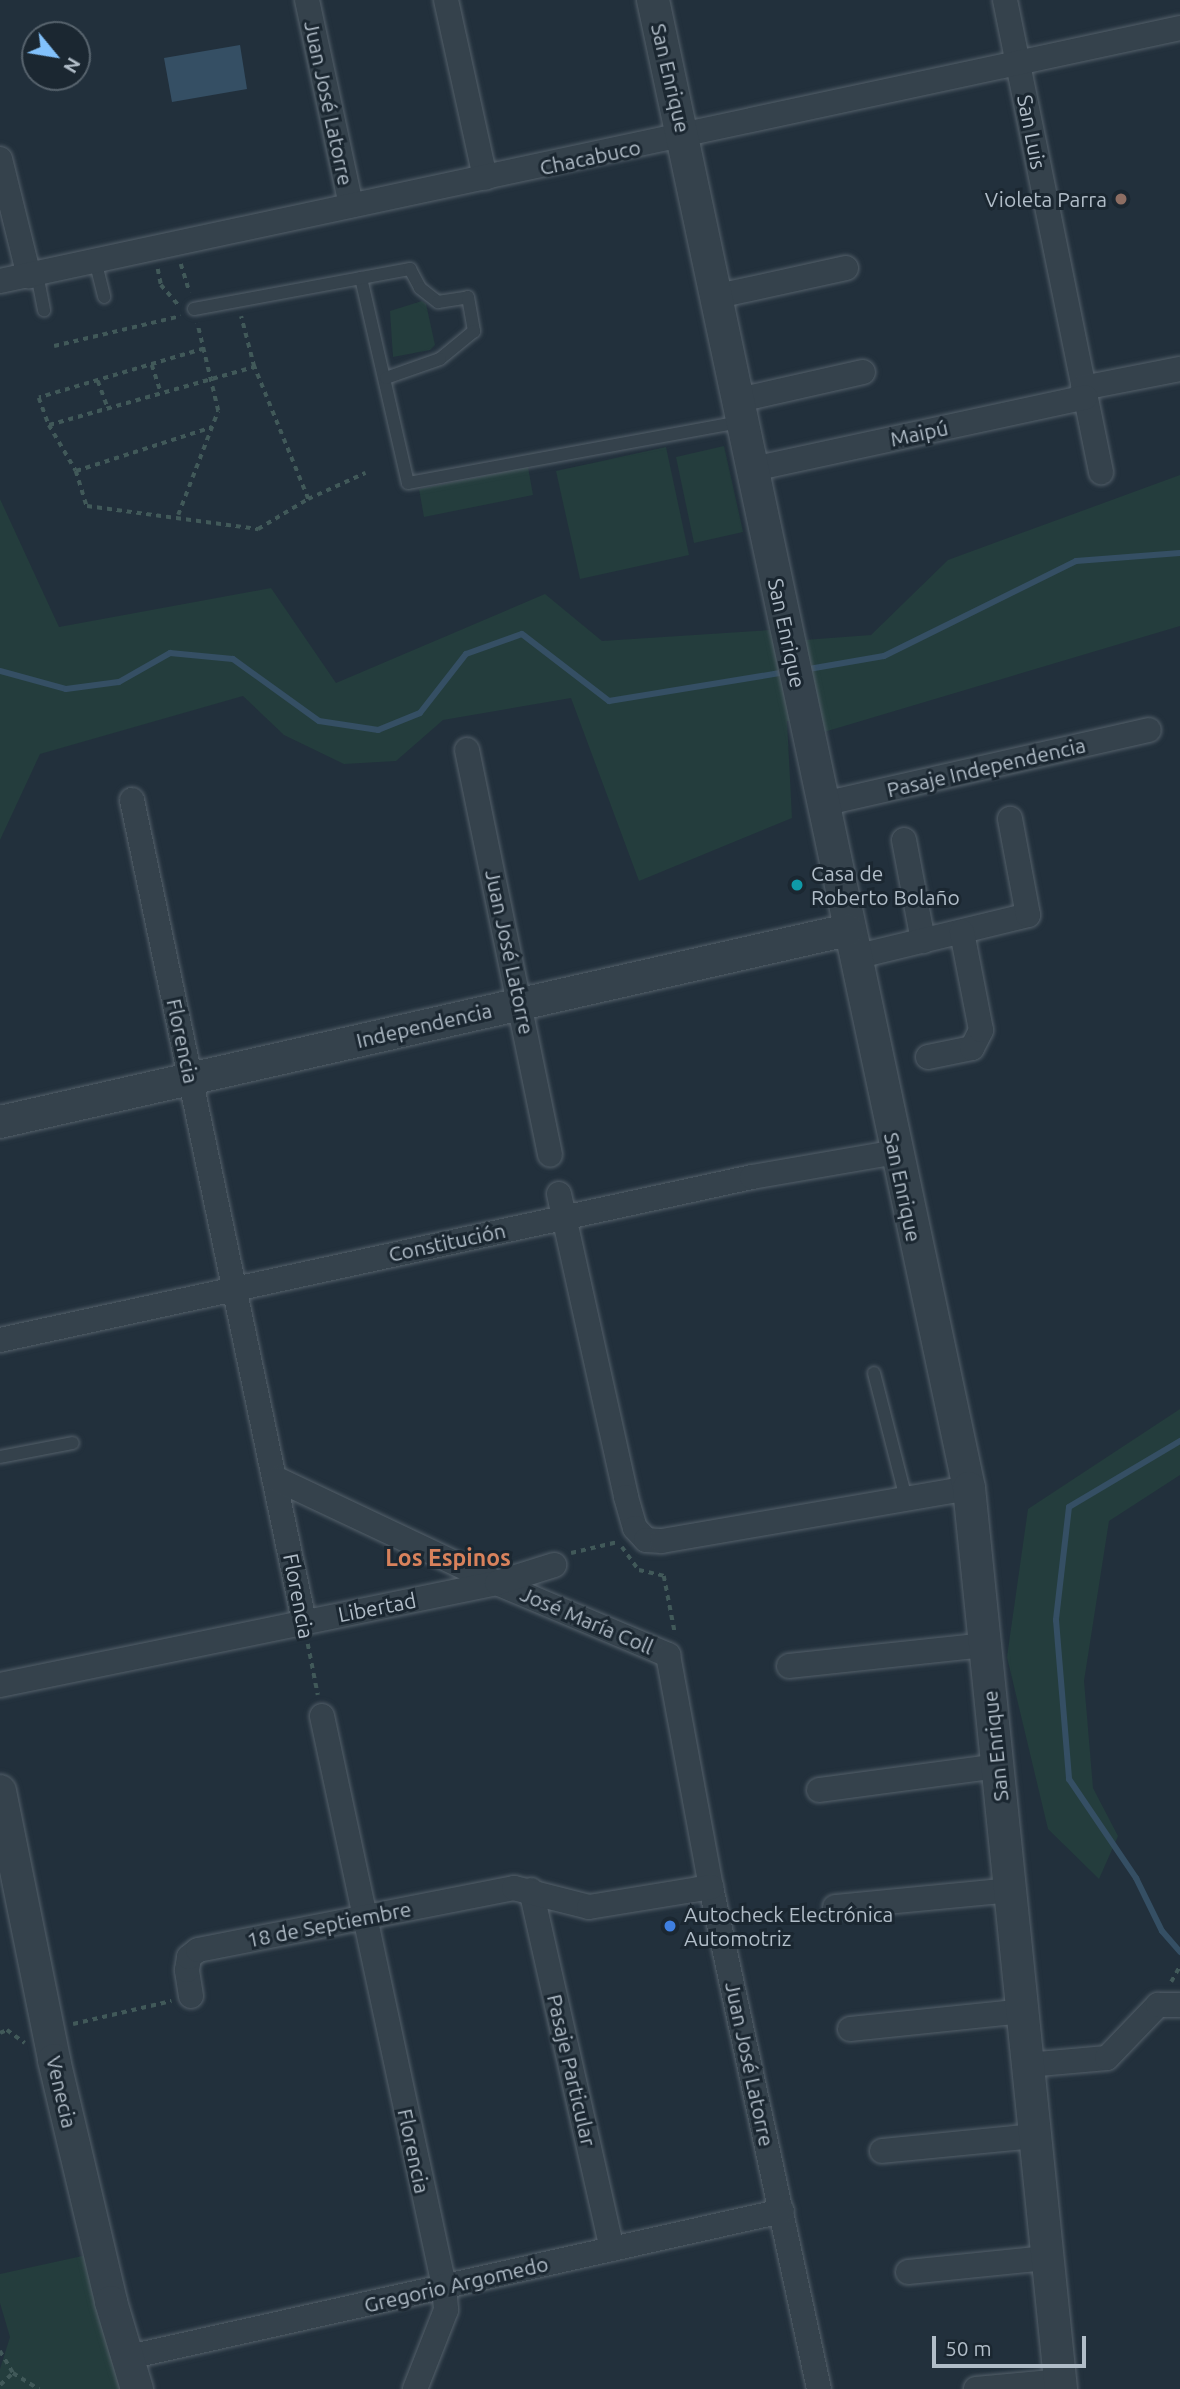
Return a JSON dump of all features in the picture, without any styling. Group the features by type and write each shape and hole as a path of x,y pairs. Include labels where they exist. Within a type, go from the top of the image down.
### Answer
{"street":[{"name":"Juan José Latorre","path":"307,0 351,205"},
{"path":"446,0 485,178"},
{"name":"San Enrique","path":"653,0 718,296 851,943 969,1488 1061,2385"},
{"name":"San Luis","path":"1005,0 1101,472"},
{"name":"Chacabuco","path":"0,281 351,205 684,138 1180,28"},
{"path":"0,159 33,275"},
{"path":"718,296 846,268"},
{"path":"1084,392 1180,369"},
{"path":"742,411 863,372"},
{"name":"Maipú","path":"753,469 1084,392"},
{"name":"Pasaje Independencia","path":"823,804 1149,730"},
{"name":"Juan José Latorre","path":"467,750 522,1003 550,1155"},
{"name":"Florencia","path":"132,800 237,1287 304,1621"},
{"path":"851,943 923,941 1028,915 1010,819"},
{"path":"904,840 923,941"},
{"path":"928,1057 972,1048 981,1030 962,932"},
{"name":"Independencia","path":"0,1122 522,1003 851,943"},
{"name":"Constitución","path":"0,1340 565,1217 896,1152"},
{"path":"559,1194 635,1528 635,1540 662,1541 969,1488"},
{"name":"José María Coll","path":"276,1479 497,1583 668,1655"},
{"name":"Libertad","path":"0,1685 497,1583 554,1565"},
{"path":"789,1666 984,1645"},
{"name":"Juan José Latorre","path":"668,1655 711,1886 819,2389"},
{"name":"Florencia","path":"322,1716 362,1917 444,2286 446,2310 415,2389"},
{"path":"819,1790 998,1766"},
{"name":"Venecia","path":"0,1791 47,2028 111,2302 137,2389"},
{"name":"18 de Septiembre","path":"191,1997 187,1970 190,1957 198,1950 514,1888 589,1907 711,1886"},
{"path":"835,1907 1010,1890"},
{"name":"Pasaje Particular","path":"531,1891 612,2249"},
{"path":"1027,2065 1107,2059 1158,2006 1180,2005"},
{"path":"850,2029 1023,2011"},
{"path":"882,2151 1035,2136"},
{"name":"Gregorio Argomedo","path":"129,2357 782,2211"},
{"path":"908,2272 1046,2258"},
{"path":"976,2389 1061,2385"}],"lane":[{"path":"95,260 104,297"},
{"path":"190,312 410,269 420,288 438,302 468,297 474,331 440,359 386,378"},
{"path":"33,275 44,310"},
{"path":"361,278 408,483 742,411"},
{"path":"874,1373 906,1499"},
{"path":"0,1457 73,1443"}],"path":[{"path":"178,516 218,411 196,319 187,321 190,312 182,264"},
{"path":"161,285 190,312"},
{"path":"237,301 254,367 308,499"},
{"path":"54,346 190,312"},
{"path":"204,349 39,398 49,425 76,471 87,506 178,516 258,529 308,499 365,473"},
{"path":"152,365 162,393"},
{"path":"49,425 254,367"},
{"path":"98,381 108,409"},
{"path":"76,471 212,427"},
{"path":"554,1565 561,1556 635,1540"},
{"path":"635,1540 621,1550 639,1570 664,1576 670,1605"},
{"name":"Florencia","path":"304,1621 322,1716"},
{"path":"0,2033 7,2030 23,2044 47,2028 191,1997"},
{"path":"0,2351 13,2373 39,2389"},
{"path":"0,2385 13,2373"}],"green space":[{"path":"422,301 426,304 435,345 430,350 393,357 390,311"},
{"path":"724,446 743,532 694,543 676,457"},
{"path":"666,447 689,555 580,579 556,471"},
{"path":"528,467 533,495 424,517 419,489"},
{"path":"1180,475 1180,626 824,732 817,721 787,721 792,818 639,881 571,698 443,720 396,761 344,764 284,735 243,696 40,754 0,840 0,499 59,627 271,588 336,683 545,594 602,641 770,630 804,640 871,635 948,560"},
{"path":"1180,1409 1180,1475 1109,1521 1084,1681 1093,1788 1118,1836 1099,1879 1048,1829 1007,1657 1028,1509"},
{"path":"87,2255 124,2389 0,2389 0,2369 10,2337 0,2303 0,2274"}],"water":[{"path":"240,45 247,89 172,102 164,58"}],"waterway":[{"path":"803,670 884,656 1076,561 1180,553"},
{"path":"0,671 66,689 119,682 170,653 233,659 319,721 378,730 420,713 466,654 522,634 609,701 786,672"},
{"path":"1180,1441 1069,1507 1056,1620 1069,1779 1136,1878 1162,1931 1180,1952"}],"place":[{"name":"Violeta Parra","path":"1121,199"},
{"name":"Casa de Roberto Bolaño","path":"797,885"},
{"name":"Autocheck Electrónica Automotriz","path":"670,1926"}],"district":[{"name":"Los Espinos","path":"448,1558"}]}
